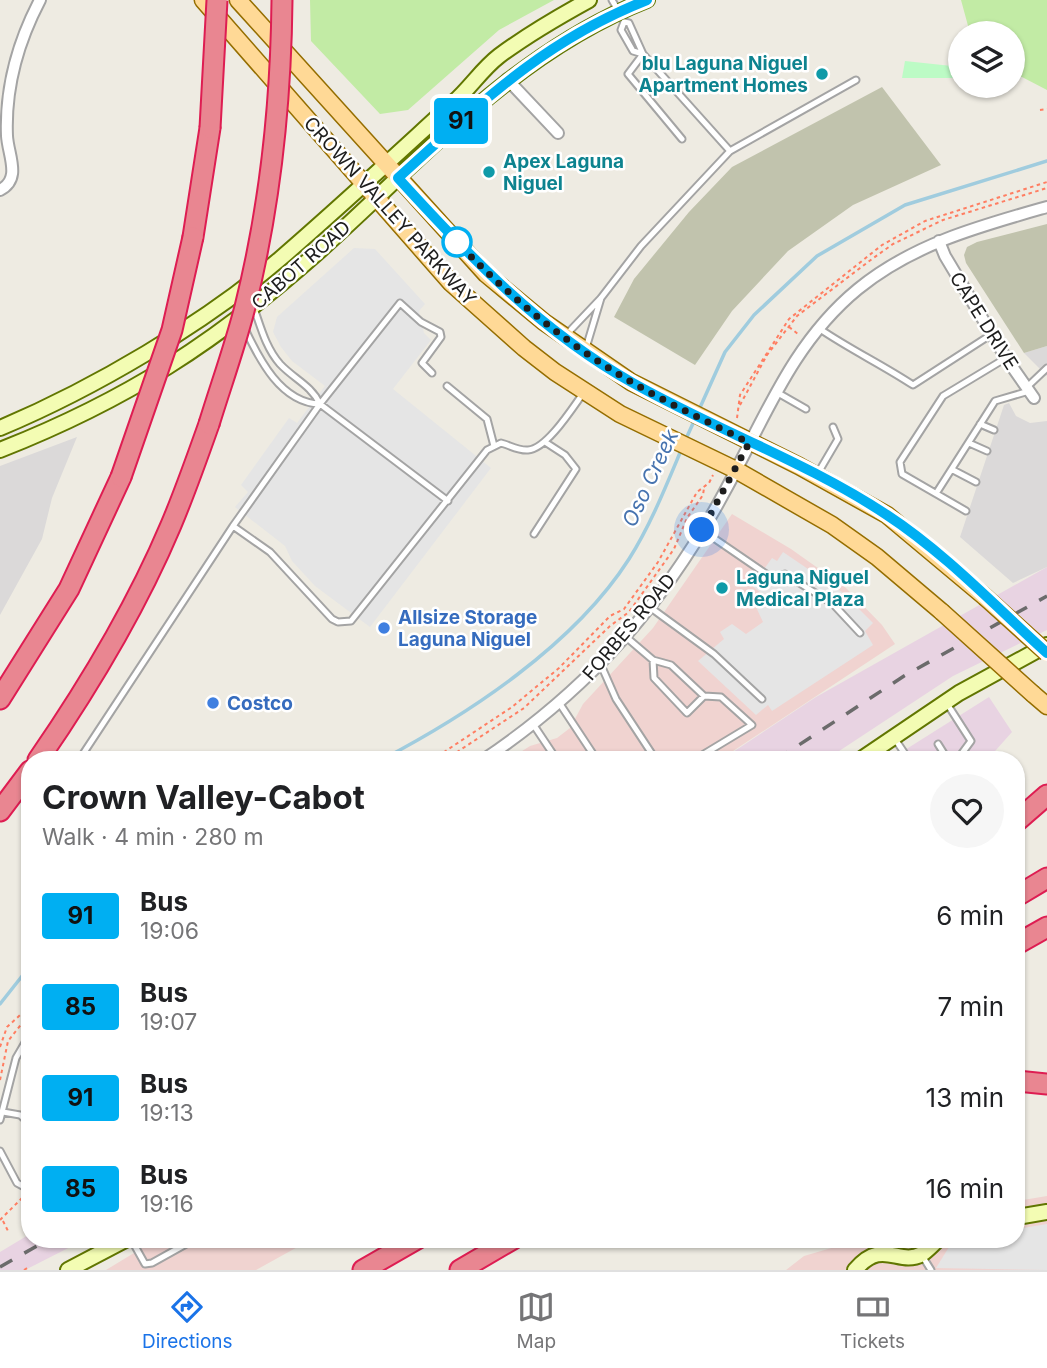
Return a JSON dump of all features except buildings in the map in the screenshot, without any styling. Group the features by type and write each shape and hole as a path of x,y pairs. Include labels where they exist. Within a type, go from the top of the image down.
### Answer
{"highway":[{"path":"0,699 69,589 121,477 172,330 193,237 210,128 217,0"},
{"path":"44,751 80,699 129,613 171,526 209,424 244,307 266,196 276,122 282,0"},
{"path":"0,811 21,783"},
{"path":"1025,814 1047,795"},
{"path":"1025,891 1047,878"},
{"path":"1025,939 1047,927"},
{"path":"1025,1082 1047,1084"},
{"path":"363,1270 401,1248"},
{"path":"460,1270 498,1248"}],"main road":[{"name":"CROWN VALLEY PARKWAY","path":"203,0 459,291 524,348 584,392 660,436 736,470 832,525 877,557 1047,706"},
{"name":"CROWN VALLEY PARKWAY","path":"238,0 486,274 563,338 678,407 816,475 887,515 1047,653"},
{"name":"CABOT ROAD","path":"0,428 82,390 228,299 386,164 461,96 496,58 548,22 589,0"},
{"name":"CABOT ROAD","path":"0,450 69,423 144,384 253,307 507,79 578,32 618,11 647,0"},
{"path":"873,751 946,702 1047,645"},
{"path":"1025,1215 1047,1212"},
{"path":"68,1270 111,1248"},
{"path":"855,1270 862,1262 881,1253 906,1258 921,1254 928,1248"}],"street":[{"path":"0,190 11,181 8,102 25,29 40,0"},
{"path":"507,79 558,133"},
{"name":"FORBES ROAD","path":"496,751 560,704 601,665 651,608 702,530 775,392 818,327 870,279 939,241 1047,207"},
{"name":"CAPE DRIVE","path":"939,241 1006,358 1030,392"}],"lane":[{"path":"618,11 629,23 643,54 730,151"},
{"path":"643,54 628,74 682,139"},
{"path":"563,338 601,298 642,246 730,151 856,80"},
{"path":"243,287 272,354 313,390 320,404 448,501"},
{"path":"585,352 601,298"},
{"path":"228,299 240,317 255,351 272,376 307,403 320,404"},
{"path":"85,751 233,526 320,404 400,303 421,322 441,334 422,363 432,373"},
{"path":"818,327 912,385 992,334"},
{"path":"937,492 933,493 902,474 900,462 943,396 1006,358"},
{"path":"937,492 995,401 1030,392 1047,368"},
{"path":"447,386 487,419 494,446"},
{"path":"233,526 270,552 332,618 344,622 357,617 494,446 501,443 528,450 545,442 584,392"},
{"path":"775,392 806,409"},
{"path":"980,425 994,430"},
{"path":"816,475 838,439 833,427"},
{"path":"534,534 576,469 565,455 545,442"},
{"path":"969,443 987,451"},
{"path":"953,470 976,482"},
{"path":"937,492 940,497 966,511"},
{"path":"702,530 772,578 785,574 833,604 860,633"},
{"path":"651,608 714,654 762,699"},
{"path":"626,637 653,660 671,665 704,696 721,697 752,725 709,751"},
{"path":"653,660 654,678 687,713 704,696"},
{"path":"601,665 616,699 650,751"},
{"path":"946,702 971,741 964,751"},
{"path":"560,704 591,751"},
{"path":"533,724 551,751"},
{"path":"894,737 903,751"},
{"path":"938,744 942,751"},
{"path":"0,1120 16,1058 21,1049"},
{"path":"3,1112 21,1116"},
{"path":"0,1151 17,1183 21,1185"},
{"path":"135,1248 145,1264 177,1248"},
{"path":"921,1254 931,1270"}],"path":[{"path":"1040,110 1047,108"},
{"path":"785,325 807,341"},
{"path":"446,751 512,707 559,668 610,616 624,609 658,562 691,500 709,483"},
{"path":"459,751 524,708 610,626 629,612 674,549 687,518 703,495 704,487"},
{"path":"0,1047 7,1027 21,1014"},
{"path":"0,1080 8,1041 21,1024"},
{"path":"9,1233 1,1220 21,1199"},
{"path":"24,1270 29,1267"}],"shaded area":[{"path":"882,87 941,165 853,205 788,251 732,311 695,365 614,317 634,279 689,212 732,167"},
{"path":"1047,224 1047,346 1024,353 966,263 964,255 967,247 977,242"},
{"path":"354,248 375,249 425,304 419,311 424,333 431,340 393,389 491,468 370,627 315,586 292,561 285,546 235,507 248,492 241,485 289,418 297,423 325,386 292,361 281,347 273,332 277,317"},
{"path":"1047,346 1047,376 1024,353"},
{"path":"1009,403 1016,416 1030,423 1047,421 1047,567 1013,583 960,537 1004,405"},
{"path":"77,437 52,498 42,539 0,615 0,466"},
{"path":"732,514 791,549 846,588 882,625 895,644 733,751 522,751 557,738 570,728 583,704 653,628"},
{"path":"783,552 842,592 873,623 865,631 873,645 772,711 768,705 756,715 698,661 724,639 720,632 732,624 746,634 763,622 756,607 769,599 752,586 772,558 777,561"},
{"path":"1047,567 1047,630 953,676 839,751 735,751 816,697"},
{"path":"989,697 1012,732 995,751 903,751"},
{"path":"1047,1196 1047,1270 786,1270 804,1256 831,1248 1025,1248 1025,1200"},
{"path":"1047,1224 1047,1270 936,1268 948,1248 1025,1248 1025,1228"},
{"path":"21,1239 21,1248 68,1248 25,1270 0,1270 0,1252"},
{"path":"142,1248 296,1248 256,1270 106,1270"}],"green space":[{"path":"310,0 554,0 499,30 408,110 380,114 311,41"},
{"path":"961,0 1047,0 1047,90 1025,79 1025,21 967,21"},
{"path":"905,61 948,66 948,78 902,78"}],"waterway":[{"name":"Oso Creek","path":"698,412 725,352 754,315 817,256 905,205 1047,161"},
{"name":"Oso Creek","path":"685,441 695,419"},
{"name":"Oso Creek","path":"398,751 484,699 550,648 579,620 606,590 637,546 682,448"},
{"name":"Oso Creek","path":"0,1004 21,977"}],"railway":[{"path":"790,751 904,676 1047,596"},
{"path":"0,1267 33,1248"}],"bus line":[{"name":"91","path":"647,0 606,16 507,79 398,178 486,274 564,338 631,382 799,466 887,515 920,540 1047,653"}],"place":[{"name":"blu Laguna Niguel Apartment Homes","path":"822,74"},
{"name":"Apex Laguna Niguel","path":"489,172"},
{"name":"Laguna Niguel Medical Plaza","path":"722,588"},
{"name":"Allsize Storage Laguna Niguel","path":"384,628"},
{"name":"Costco","path":"213,703"}],"route":[{"path":"457,242 451,236 486,274 564,338 607,368 749,443 725,492 702,530"}]}
